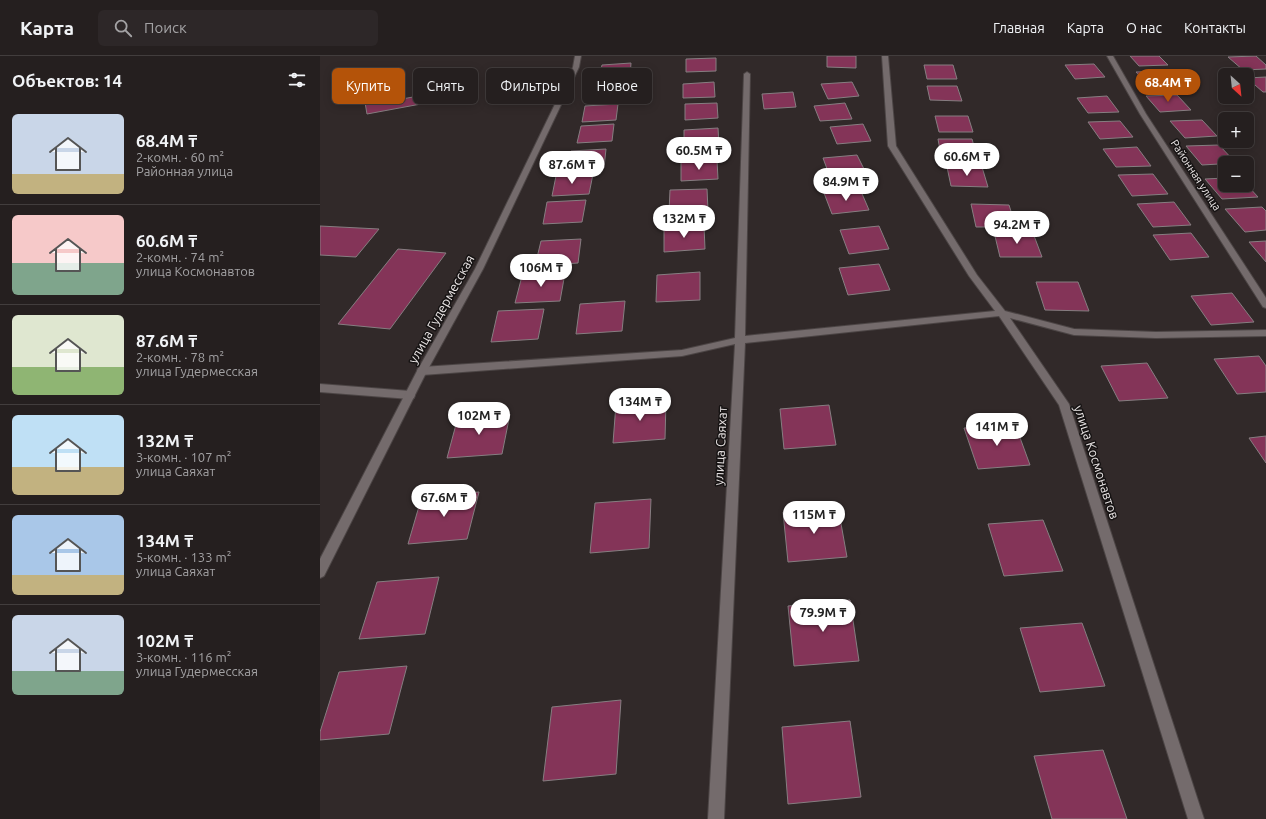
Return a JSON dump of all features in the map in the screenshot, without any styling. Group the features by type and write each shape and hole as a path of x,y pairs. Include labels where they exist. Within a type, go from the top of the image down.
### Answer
{"street":[{"name":"улица Гудермесская","path":"320,572 422,371 479,269 576,66 578,56"},
{"name":"улица Космонавтов","path":"885,56 892,146 973,276 1002,313 1064,404 1196,819"},
{"name":"Районная улица","path":"1110,56 1143,114 1266,305"},
{"name":"улица Саяхат","path":"716,819 740,340 747,74"},
{"path":"422,371 682,353 740,340 1002,313 1074,332 1156,335 1266,333"},
{"path":"320,388 410,395"}],"building":[{"path":"827,56 856,56 856,68 827,67"},
{"path":"1130,56 1159,56 1168,65 1139,66"},
{"path":"1256,56 1266,65 1266,69 1241,68 1228,57"},
{"path":"716,58 716,71 686,72 686,59"},
{"path":"631,63 631,68 601,68 602,65"},
{"path":"1094,64 1105,77 1075,79 1065,65"},
{"path":"924,65 953,65 957,79 927,79"},
{"path":"1165,71 1179,85 1149,86 1136,72"},
{"path":"1266,77 1266,92 1263,92 1254,84 1254,78"},
{"path":"714,82 715,97 683,98 683,84"},
{"path":"852,82 859,96 828,99 821,84"},
{"path":"927,86 957,86 962,101 930,100"},
{"path":"793,92 796,107 764,109 762,94"},
{"path":"1177,95 1191,110 1160,112 1146,96"},
{"path":"1107,96 1119,112 1088,113 1077,98"},
{"path":"413,97 413,104 421,104 367,114 365,104 405,104 405,98"},
{"path":"717,103 718,118 685,120 685,104"},
{"path":"845,103 852,119 820,121 814,106"},
{"path":"618,104 616,120 582,122 585,106"},
{"path":"935,116 968,116 973,132 939,132"},
{"path":"1202,120 1217,136 1185,138 1170,121"},
{"path":"1120,121 1133,137 1100,139 1088,122"},
{"path":"614,124 612,141 577,143 581,126"},
{"path":"863,124 871,141 837,144 830,127"},
{"path":"718,128 719,146 684,147 684,130"},
{"path":"938,139 972,139 977,157 941,156"},
{"path":"1218,145 1218,148 1222,148 1229,156 1218,156 1218,164 1202,165 1186,146"},
{"path":"1137,147 1151,166 1116,167 1103,149"},
{"path":"606,149 604,168 567,169 571,151"},
{"path":"857,155 866,173 830,177 823,158"},
{"path":"717,160 718,179 681,181 681,162"},
{"path":"947,167 982,167 988,187 951,186"},
{"path":"593,174 589,194 552,196 556,176"},
{"path":"1153,174 1168,194 1132,196 1118,175"},
{"path":"1218,178 1218,192 1253,192 1258,197 1222,199 1205,179"},
{"path":"707,189 708,210 669,212 670,190"},
{"path":"860,189 869,210 832,214 824,193"},
{"path":"586,200 582,222 543,224 547,202"},
{"path":"1174,202 1191,225 1153,227 1137,204"},
{"path":"971,204 1009,205 1016,227 976,227"},
{"path":"1262,207 1266,211 1266,230 1245,232 1225,209"},
{"path":"320,226 379,229 356,257 320,255"},
{"path":"704,226 705,249 664,252 664,228"},
{"path":"879,226 889,249 849,254 840,230"},
{"path":"994,232 1033,233 1042,257 1000,257"},
{"path":"1191,233 1209,257 1170,260 1153,235"},
{"path":"581,239 578,263 535,266 541,241"},
{"path":"1266,241 1266,262 1249,242"},
{"path":"398,249 446,253 390,329 338,324"},
{"path":"879,264 890,290 848,295 839,268"},
{"path":"700,272 700,300 656,302 657,275"},
{"path":"565,273 560,301 515,303 522,276"},
{"path":"1036,282 1078,282 1089,311 1045,310"},
{"path":"1232,293 1254,322 1211,325 1191,296"},
{"path":"625,301 622,331 576,334 580,304"},
{"path":"544,309 538,339 491,342 498,311"},
{"path":"1259,356 1266,366 1266,392 1237,394 1214,359"},
{"path":"1147,363 1168,398 1119,401 1101,366"},
{"path":"666,401 665,439 613,443 616,404"},
{"path":"829,405 836,445 784,449 780,409"},
{"path":"510,414 502,454 447,458 458,417"},
{"path":"1015,424 1030,465 978,469 964,428"},
{"path":"1266,436 1266,463 1249,438"},
{"path":"479,492 467,539 408,544 422,496"},
{"path":"651,499 649,548 590,553 595,503"},
{"path":"838,507 847,557 788,562 783,512"},
{"path":"1043,520 1063,571 1004,576 988,524"},
{"path":"439,577 425,634 359,639 377,582"},
{"path":"850,600 859,661 794,666 788,606"},
{"path":"1082,623 1105,686 1040,692 1020,628"},
{"path":"407,666 389,734 320,740 320,732 339,672"},
{"path":"621,700 616,774 543,781 552,707"},
{"path":"850,721 861,797 788,804 782,727"},
{"path":"1103,750 1127,819 1052,819 1034,756"}]}
